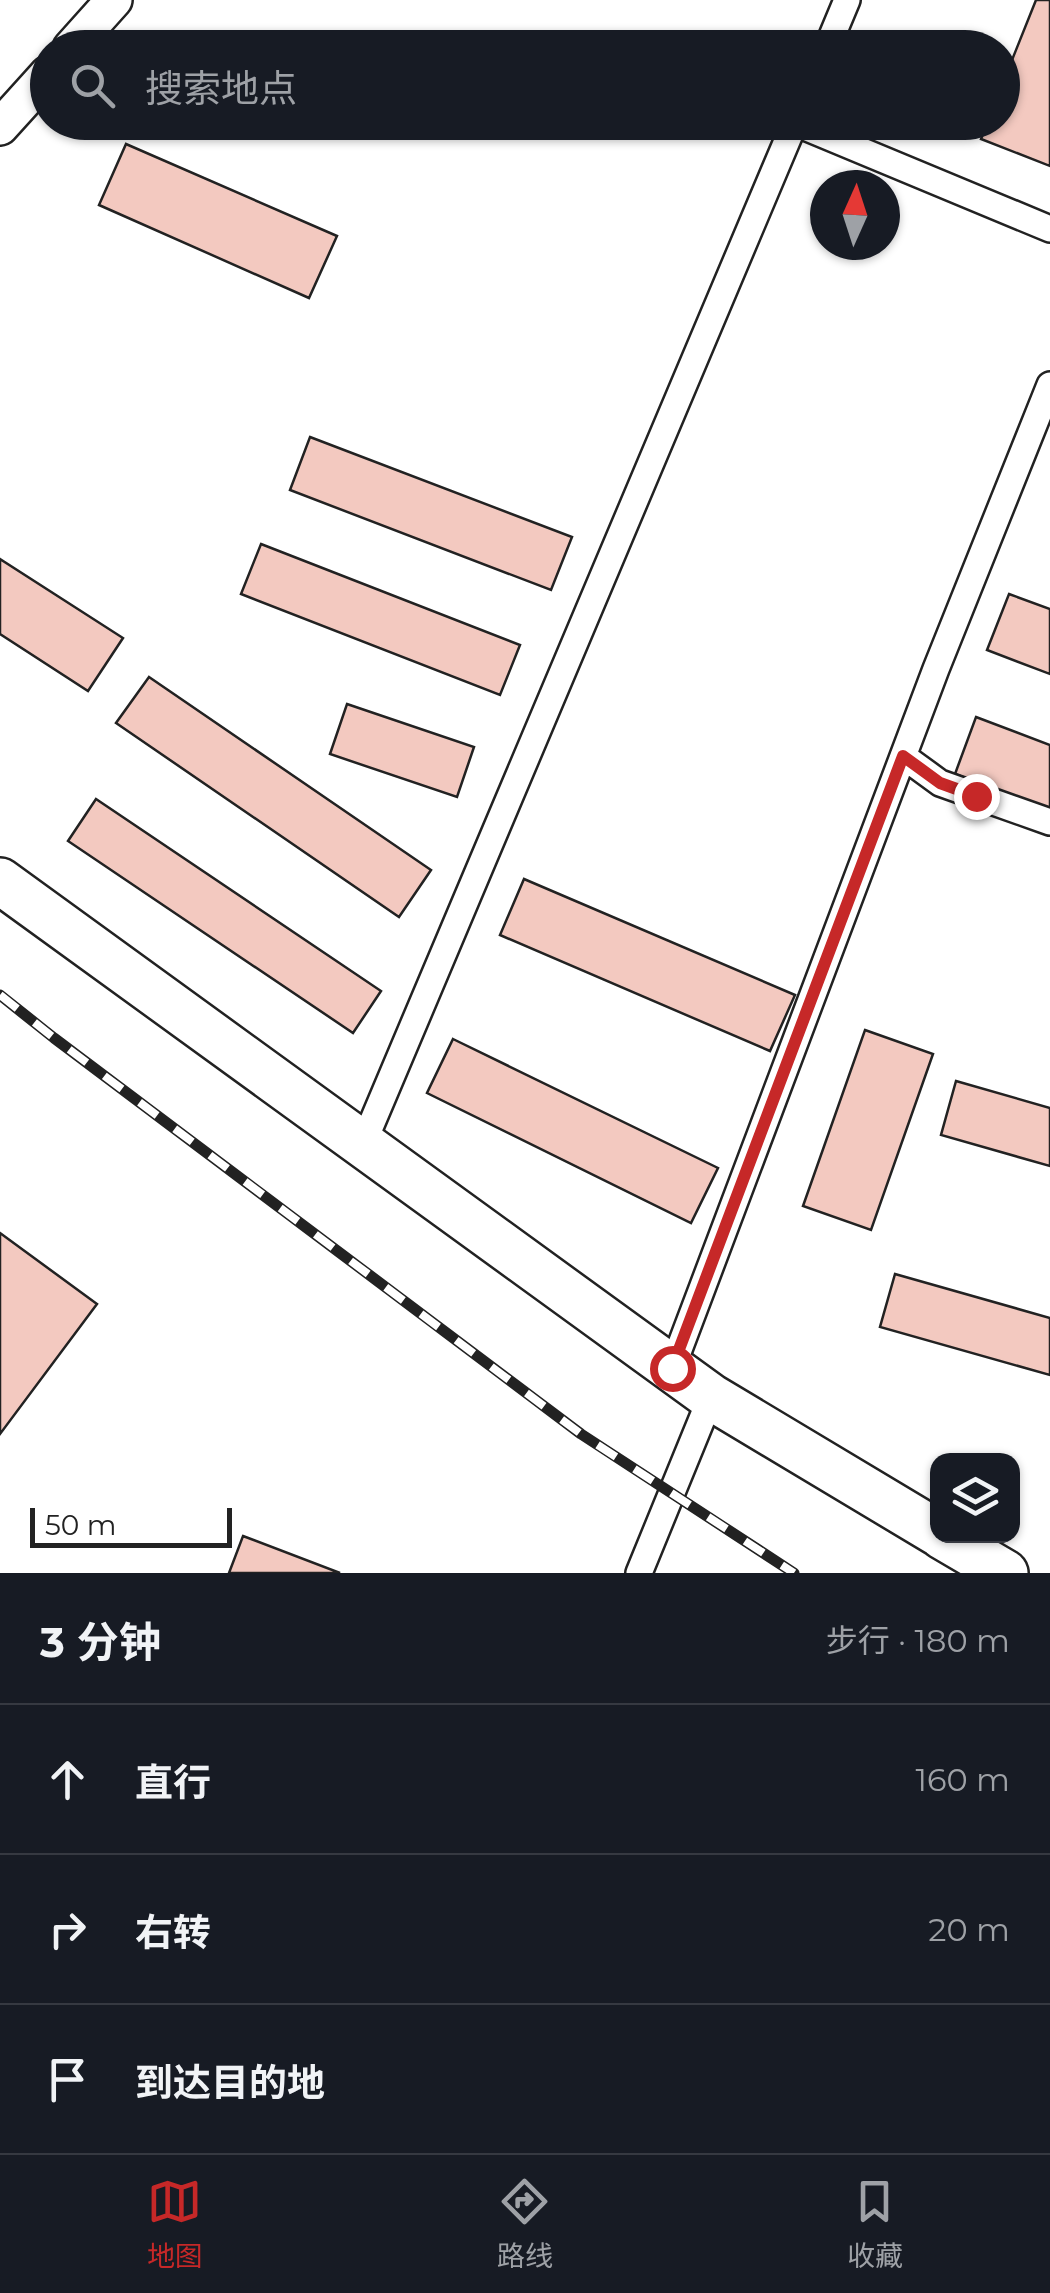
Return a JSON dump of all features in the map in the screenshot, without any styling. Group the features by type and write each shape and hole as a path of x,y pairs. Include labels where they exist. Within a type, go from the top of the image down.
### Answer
{"highway":[{"path":"0,881 710,1397 930,1528"},
{"path":"955,1543 1005,1573"}],"main road":[{"path":"87,30 114,0"},
{"path":"0,127 30,94"}],"street":[{"path":"834,30 847,0"},
{"path":"363,1144 788,140"},
{"path":"836,140 1050,229"},
{"path":"672,1368 903,756 1050,385"},
{"path":"903,756 940,783 1050,822"},
{"path":"640,1573 710,1397"}],"building":[{"path":"1036,0 1050,0 1050,166 984,140 1020,140 1020,40"},
{"path":"126,144 337,236 309,298 99,205"},
{"path":"310,437 572,537 551,590 290,490"},
{"path":"261,544 520,645 500,695 241,594"},
{"path":"0,559 123,638 88,691 0,634"},
{"path":"1009,594 1050,609 1050,674 987,650"},
{"path":"149,677 431,870 399,917 116,723"},
{"path":"347,704 474,747 457,797 330,754"},
{"path":"976,717 1050,745 1050,810 955,774"},
{"path":"96,799 381,991 353,1033 68,841"},
{"path":"524,879 795,995 770,1051 500,935"},
{"path":"865,1030 933,1054 871,1230 803,1206"},
{"path":"453,1039 718,1168 691,1223 427,1093"},
{"path":"956,1081 1050,1108 1050,1166 941,1135"},
{"path":"0,1233 97,1304 0,1434"},
{"path":"895,1274 1050,1318 1050,1375 880,1327"},
{"path":"243,1536 340,1573 229,1573"}],"railway":[{"path":"0,995 581,1434 794,1573"}],"route":[{"path":"672,1368 903,756 940,783 976,796"}]}
